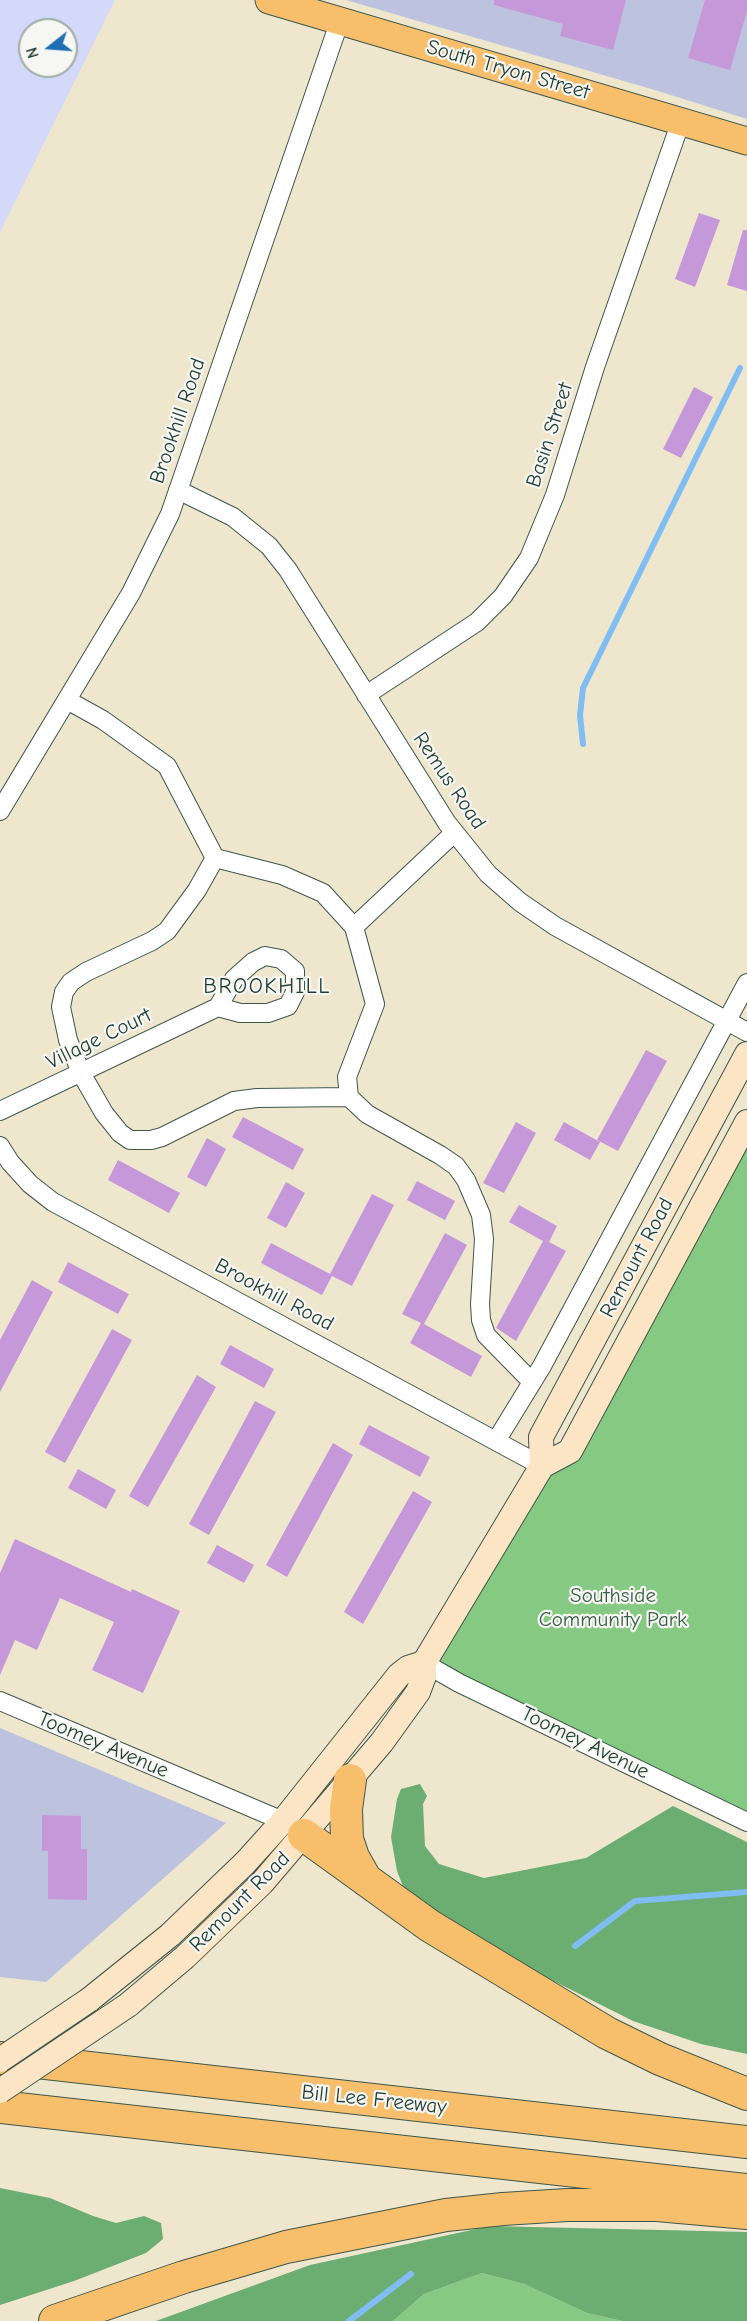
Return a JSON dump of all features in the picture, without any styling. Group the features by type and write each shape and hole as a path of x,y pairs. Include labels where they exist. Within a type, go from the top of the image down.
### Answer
{"highway":[{"path":"350,1780 346,1809 348,1839 356,1865 368,1883"},
{"path":"293,1828 430,1926 607,2033 660,2059 747,2094"},
{"name":"Bill Lee Freeway","path":"0,2059 747,2142"},
{"path":"0,2107 747,2190"},
{"path":"55,2321 184,2277 286,2247 446,2215 503,2208 567,2205 657,2205 747,2213"}],"main road":[{"name":"South Tryon Street","path":"269,0 747,141"},
{"name":"Remount Road","path":"542,1466 541,1437 747,1054"},
{"name":"Remount Road","path":"0,2059 88,2000 170,1935 250,1858 293,1828 350,1780 382,1742 418,1692 424,1676 424,1663 542,1466 570,1451 747,1122"},
{"name":"Remount Road","path":"0,2091 128,2005 236,1910 262,1883 293,1828 399,1675 408,1668 424,1663"}],"street":[{"name":"Brookhill Road","path":"0,811 131,593 158,542 340,20"},
{"name":"Basin Street","path":"366,695 464,633 502,596 528,558 555,495 609,324 681,121"},
{"name":"Remus Road","path":"178,490 233,518 269,546 288,570 454,833 488,874 520,902 546,920 747,1032"},
{"path":"67,700 103,720 167,766 215,858 282,875 323,893 354,927 375,1004 347,1077 349,1097 367,1114 456,1166 466,1180 481,1215 484,1239 481,1320 486,1335 532,1382"},
{"path":"354,927 454,833"},
{"path":"215,858 197,890 167,931 152,941 86,972 71,982 63,992 61,1007 64,1026 81,1073 104,1113 120,1133 130,1140 139,1141 162,1137 234,1101 256,1098 349,1097"},
{"path":"496,1441 532,1382 747,983"},
{"name":"Village Court","path":"0,1111 218,1007"},
{"name":"Brookhill Road","path":"0,1146 10,1162 30,1184 53,1202 542,1466"},
{"name":"Toomey Avenue","path":"424,1663 459,1683 747,1822"},
{"name":"Toomey Avenue","path":"0,1701 293,1828"}],"shaded area":[{"path":"0,0 115,0 78,75 78,18 18,18 18,78 76,78 0,232"},
{"path":"346,0 747,0 747,119 658,91"},
{"path":"0,1728 226,1823 46,1982 0,1977"}],"green space":[{"name":"Southside Community Park","path":"747,1122 747,1822 424,1663 527,1493 571,1451"},
{"path":"420,1784 427,1796 423,1804 425,1846 439,1864 484,1878 586,1858 673,1806 747,1842 747,2054 701,2044 633,2021 510,1959 406,1894 397,1871 391,1837 397,1799 401,1789"},
{"path":"0,2188 50,2198 116,2223 144,2216 161,2223 163,2239 146,2253 74,2281 0,2305"},
{"path":"490,2226 747,2232 747,2321 622,2321 587,2313 524,2284 482,2273 424,2294 393,2321 156,2321 310,2265"},
{"path":"482,2273 524,2284 587,2313 622,2321 393,2321 424,2294"}],"building":[{"path":"494,0 626,0 613,50 560,36 563,24 494,5"},
{"path":"705,0 747,0 747,11 730,70 688,58"},
{"path":"699,213 720,220 695,287 675,279"},
{"path":"743,230 747,230 747,291 727,285"},
{"path":"694,387 713,397 681,458 663,449"},
{"path":"646,1050 667,1061 618,1151 597,1140"},
{"path":"243,1117 304,1149 293,1170 232,1137"},
{"path":"516,1122 536,1133 504,1193 483,1183"},
{"path":"564,1122 600,1142 590,1160 554,1140"},
{"path":"207,1138 226,1149 206,1187 187,1177"},
{"path":"118,1160 180,1193 169,1213 108,1180"},
{"path":"417,1181 455,1201 445,1220 407,1200"},
{"path":"286,1182 305,1193 286,1228 267,1218"},
{"path":"372,1194 394,1205 352,1286 332,1276 322,1295 261,1263 271,1243 330,1274"},
{"path":"519,1205 557,1226 549,1242 566,1251 516,1341 496,1328 543,1241 509,1222"},
{"path":"445,1233 467,1245 424,1324 482,1356 471,1377 410,1343 421,1323 402,1314"},
{"path":"68,1262 129,1294 118,1314 58,1282"},
{"path":"32,1280 53,1292 0,1392 0,1340"},
{"path":"112,1329 132,1340 65,1463 45,1452"},
{"path":"230,1345 274,1369 264,1388 220,1364"},
{"path":"197,1375 216,1387 148,1507 129,1496"},
{"path":"255,1401 276,1412 209,1535 189,1524"},
{"path":"369,1425 430,1457 420,1477 359,1444"},
{"path":"333,1443 353,1455 287,1577 266,1565"},
{"path":"78,1469 116,1490 106,1509 68,1488"},
{"path":"413,1491 432,1502 363,1624 344,1612"},
{"path":"15,1539 131,1592 132,1589 180,1611 143,1693 92,1670 114,1622 60,1598 37,1650 15,1640 0,1675 0,1573"},
{"path":"217,1545 254,1565 244,1583 207,1563"},
{"path":"42,1815 81,1816 81,1849 87,1849 87,1900 48,1899 48,1851 42,1851"}],"waterway":[{"path":"583,744 580,715 583,688 740,368"},
{"path":"575,1946 635,1901 747,1892"},
{"path":"349,2321 411,2274"}],"district":[{"name":"BROOKHILL","path":"267,987"}]}
